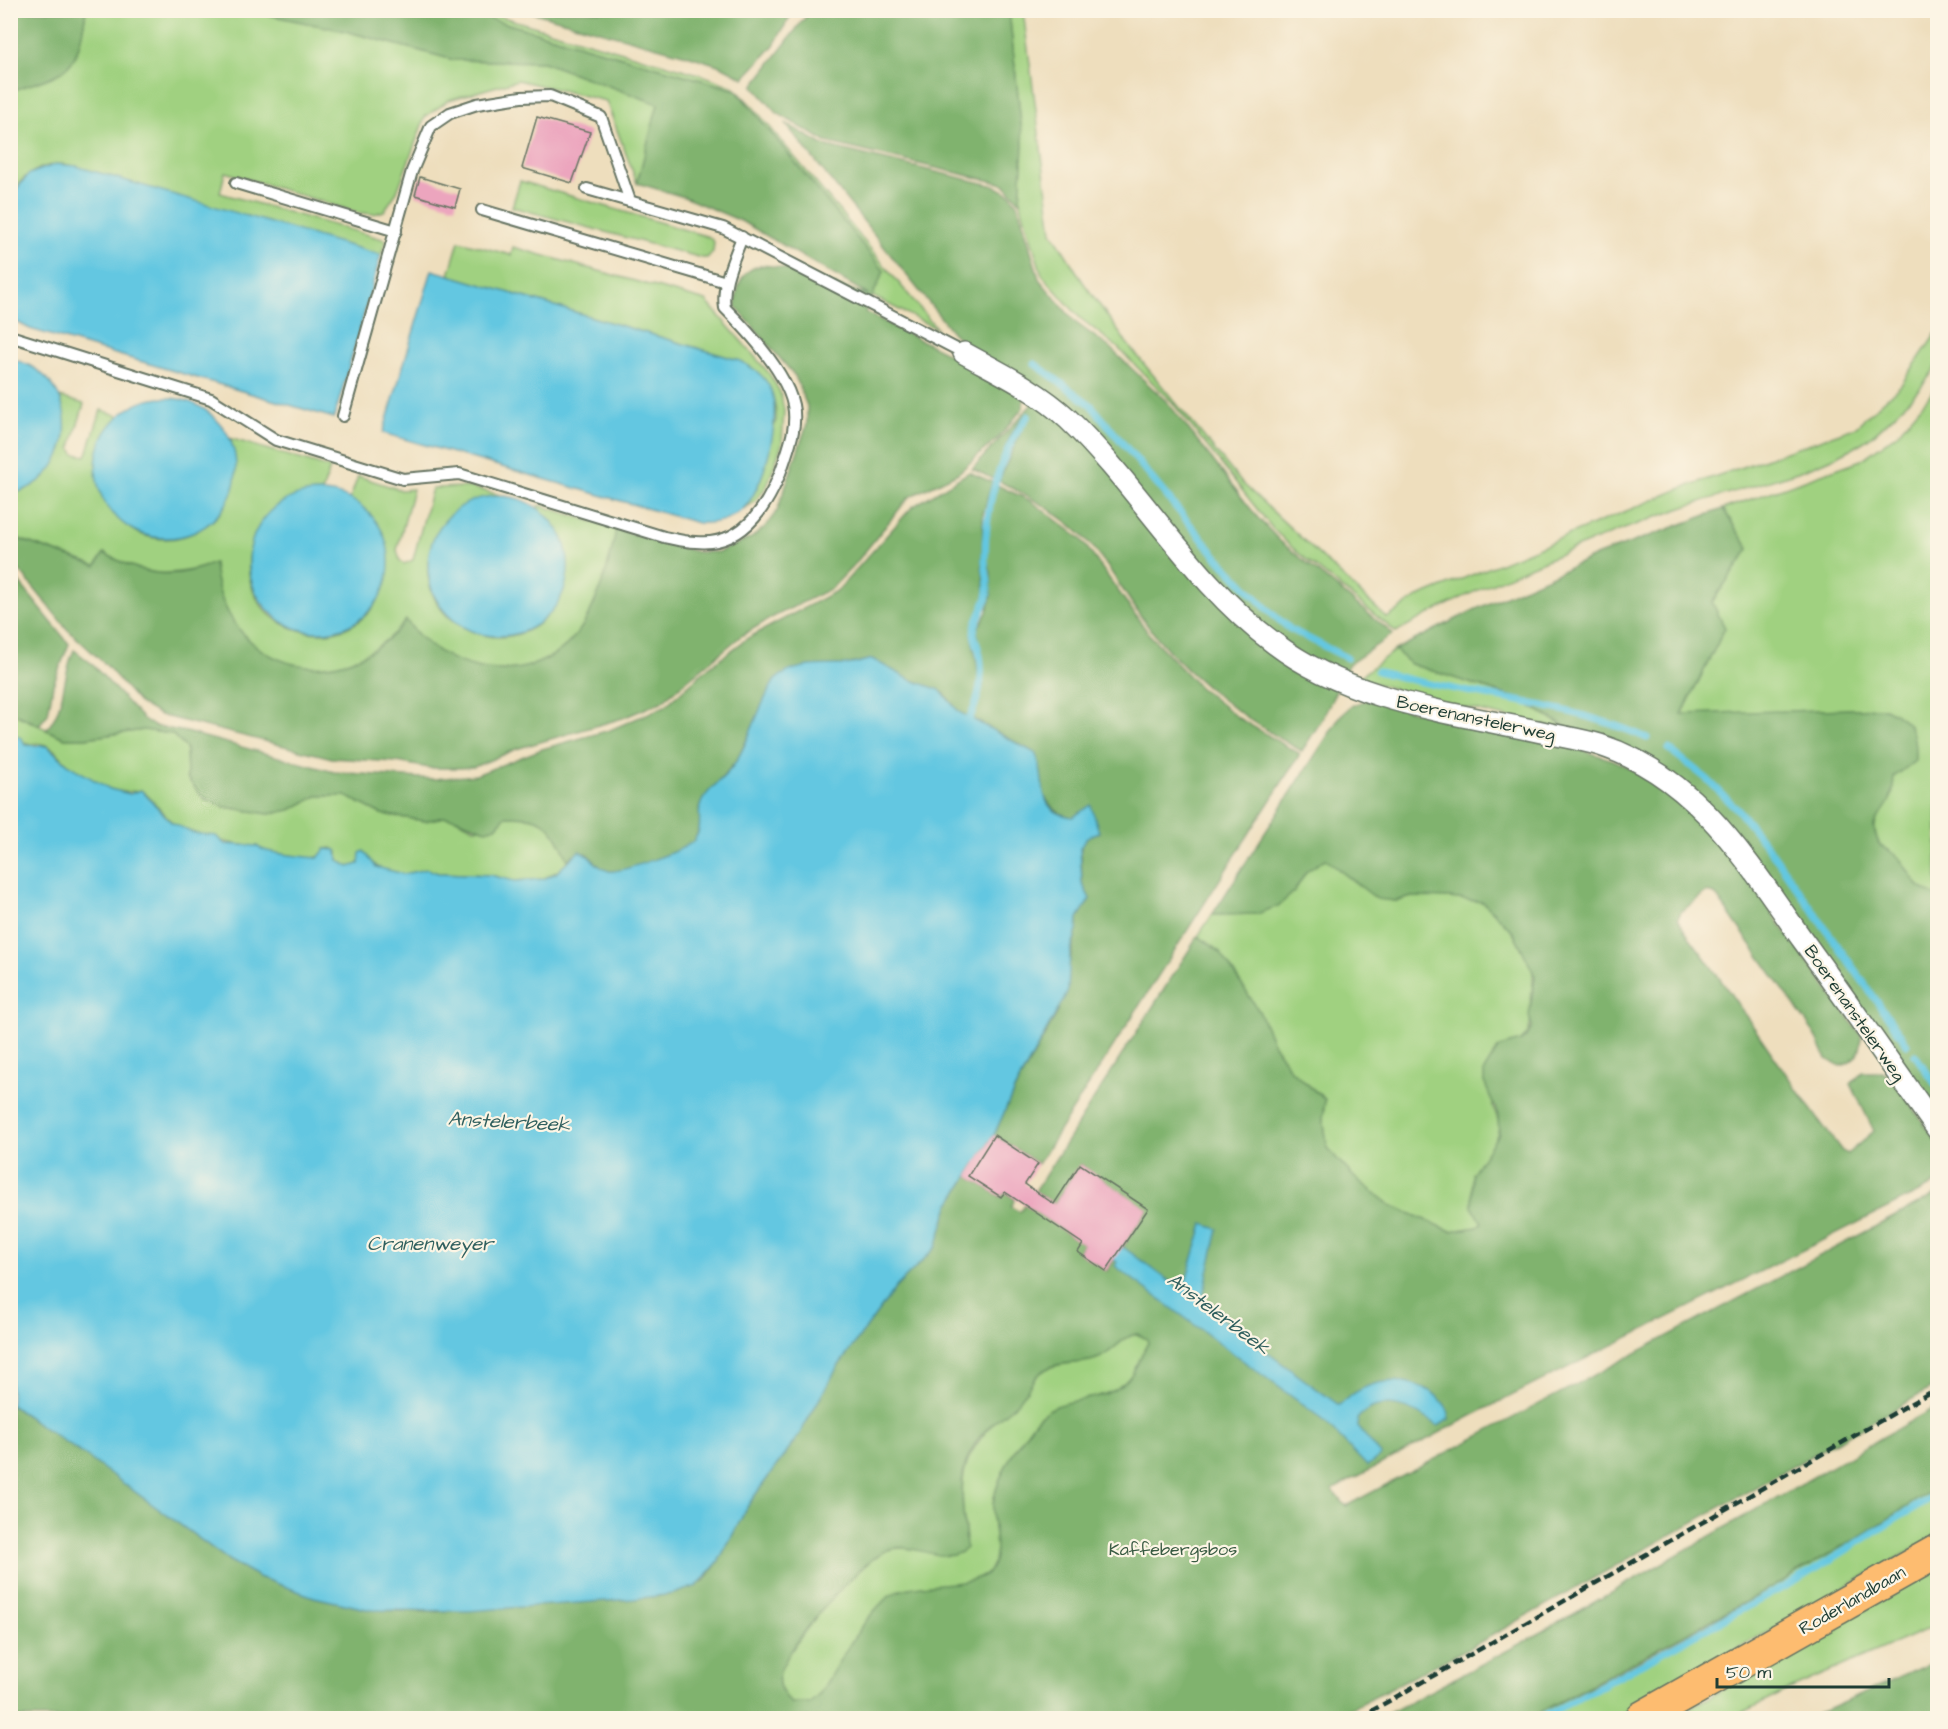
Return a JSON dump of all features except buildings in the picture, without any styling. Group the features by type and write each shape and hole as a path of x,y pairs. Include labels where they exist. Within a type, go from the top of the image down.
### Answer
{"main road":[{"name":"Roderlandbaan","path":"1642,1719 1937,1552"}],"street":[{"name":"Boerenanstelerweg","path":"964,353 1036,393 1067,418 1217,592 1276,646 1316,670 1368,693 1420,707 1598,745 1638,760 1686,793 1744,855 1938,1130"}],"lane":[{"path":"343,416 412,171 431,126 450,112 477,104 521,97 550,96 601,117 630,201"},
{"path":"236,183 396,231"},
{"path":"587,189 723,228 964,353"},
{"path":"482,210 726,282"},
{"path":"10,336 210,399 276,440 403,479 459,474 664,537 698,543 729,538 751,523 777,485 794,431 793,405 788,389 776,369 725,308 723,298 726,282 742,237"}],"green space":[{"path":"249,10 345,31 454,60 543,62 658,104 637,183 606,101 518,80 449,100 425,117 397,192 384,211 374,214 359,213 225,172 220,193 386,240 381,255 64,164 48,166 33,172 20,182 11,196 10,91 58,74 67,67 78,48 86,11"},
{"path":"10,11 86,11 78,48 67,68 46,79 11,91"},
{"path":"249,11 463,11 736,90 884,271 865,312 978,369 1024,396 1023,408 998,438 958,473 909,497 855,564 832,588 771,618 741,636 661,702 623,718 516,749 474,767 429,768 397,762 332,758 160,715 139,703 107,666 67,629 11,560 10,536 96,566 104,553 145,571 157,573 184,572 214,563 222,599 238,628 261,650 288,662 318,666 349,661 379,646 406,620 422,639 442,653 464,664 488,669 512,669 535,664 557,653 583,625 602,584 616,529 697,552 718,552 751,538 765,527 777,511 807,424 807,406 795,376 736,307 740,282 748,271 760,266 782,268 869,295 741,221 684,197 637,183 658,104 543,62 454,60 345,31"},
{"path":"463,11 481,11 702,75 734,87 754,108 937,329 872,296 884,271 736,90"},
{"path":"527,11 782,11 792,13 774,45 744,78 721,66 690,56"},
{"path":"810,11 1009,11 1023,143 1020,202 1004,184 826,142 777,113 753,86"},
{"path":"1009,11 1023,11 1052,232 1083,282 1126,342 1240,481 1387,618 1416,598 1682,488 1854,428 1901,385 1937,332 1937,363 1916,393 1892,417 1863,442 1844,453 1798,472 1679,509 1571,550 1464,596 1396,632 1296,551 1273,529 1171,401 1117,347 1080,318 1042,275 1020,202 1023,143"},
{"path":"785,123 823,145 995,186 1010,194 1018,205 1039,279 1075,322 1109,347 1168,403 1258,518 1280,541 1393,634 1348,665 1323,718 1302,751 1261,727 1205,686 1156,636 1101,557 1083,536 1049,509 999,481 1029,413 1016,426 994,479 972,469 1034,402 953,333"},
{"path":"520,181 709,237 714,242 713,252 707,258 702,258 512,207"},
{"path":"459,241 511,255 513,247 706,301 769,373 780,392 784,410 782,444 767,486 755,502 743,509 757,488 776,420 776,410 767,384 755,371 738,360 449,275"},
{"path":"1937,387 1937,897 1919,886 1898,857 1880,846 1876,836 1877,818 1893,794 1885,708 1682,715 1725,628 1712,602 1749,549 1723,509 1861,460 1897,434"},
{"path":"60,397 84,404 71,447 74,454 86,456 101,410 120,416 103,441 97,467 102,492 114,513 132,529 155,538 180,537 207,525 222,510 229,497 234,471 233,452 229,438 330,468 322,492 294,498 273,511 258,530 250,553 250,577 257,599 274,618 299,630 328,633 352,625 371,610 383,589 388,565 385,541 372,518 350,499 358,476 401,490 413,489 397,550 400,561 404,564 413,560 432,488 470,487 504,496 476,500 454,513 439,531 430,553 428,576 435,599 450,618 474,632 501,637 525,632 545,619 558,600 566,577 566,553 557,530 538,509 539,505 616,529 602,584 590,612 576,635 557,653 536,664 512,669 488,669 465,664 443,654 423,639 406,621 388,639 347,662 324,667 301,666 279,660 258,648 239,630 215,583 201,568 174,573 151,572 129,566 104,553 96,566 11,536 11,494 27,489 39,481 50,470 62,444 64,428"},
{"path":"969,472 992,482 983,514 982,565 985,591 983,606 971,634 978,685 969,718 959,712 944,693 899,675 872,659 846,665 810,666 784,674 775,680 737,760 703,800 699,808 701,824 694,842 625,869 604,870 586,853 573,855 568,860 552,830 539,820 520,816 506,816 496,827 486,830 454,818 444,817 425,821 381,814 346,796 317,796 290,810 269,814 225,807 204,799 187,778 186,748 172,734 144,730 85,738 65,738 46,730 57,712 74,650 91,663 142,718 154,726 186,732 334,772 434,779 476,775 542,749 610,730 665,706 709,667 748,638 838,590 912,507"},
{"path":"997,485 1031,501 1081,539 1149,634 1199,687 1240,719 1300,754 1038,1164 994,1135 1015,1089 1058,1012 1078,918 1090,899 1082,883 1081,844 1087,837 1099,832 1088,807 1073,817 1054,809 1039,782 1032,751 973,719 983,686 977,630 987,612 991,597 991,573 986,556 989,511"},
{"path":"1723,509 1749,549 1712,602 1725,628 1682,714 1885,708 1902,718 1911,728 1915,742 1915,761 1894,777 1890,801 1875,822 1874,831 1880,846 1894,853 1919,886 1937,897 1937,1112 1721,815 1516,698 1411,664 1395,650 1474,610 1598,555"},
{"path":"10,571 69,644 53,685 48,714 39,725 11,712"},
{"path":"1395,650 1411,664 1516,698 1571,731 1433,701 1358,678"},
{"name":"Kaffebergsbos","path":"1366,700 1585,751 1616,761 1656,782 1709,827 1861,1035 1861,1045 1857,1054 1851,1061 1841,1066 1826,1059 1815,1034 1715,894 1706,892 1681,912 1678,918 1684,930 1842,1151 1847,1154 1874,1131 1851,1084 1863,1072 1882,1072 1892,1078 1937,1142 1937,1183 1471,1416 1332,1490 1346,1506 1937,1194 1937,1385 1482,1641 1332,1718 11,1718 10,1405 90,1459 230,1561 259,1577 314,1597 371,1610 432,1612 634,1599 673,1594 704,1581 718,1562 750,1502 799,1435 837,1368 896,1287 936,1247 949,1205 968,1176 1001,1197 1005,1192 1015,1199 1011,1207 1020,1212 1025,1205 1083,1244 1078,1252 1107,1271 1148,1210 1080,1164 1054,1204 1035,1191 1198,936 1220,952 1259,1011 1274,1045 1290,1069 1325,1100 1323,1119 1328,1149 1354,1177 1390,1205 1451,1231 1478,1227 1482,1222 1472,1207 1472,1174 1499,1133 1498,1115 1484,1082 1484,1071 1499,1047 1521,1041 1528,1035 1532,1026 1529,1016 1535,976 1514,933 1483,902 1449,898 1412,897 1395,901 1377,899 1325,859 1306,872 1294,892 1278,906 1257,914 1212,915 1341,715 1353,705","holes":["1137,1334 1147,1339 1148,1343 1134,1371 1117,1388 1092,1398 1054,1407 1042,1414 1020,1442 1004,1469 994,1498 996,1546 993,1564 988,1573 967,1581 910,1588 888,1597 866,1621 819,1695 810,1703 791,1703 783,1694 779,1683 779,1675 785,1662 825,1606 859,1571 887,1550 907,1548 948,1556 958,1554 966,1548 962,1486 967,1459 985,1431 1016,1404 1037,1377 1052,1366 1099,1358 1132,1335"]},
{"path":"10,712 65,738 85,738 144,730 172,734 186,748 187,778 225,807 269,814 290,810 317,796 346,796 381,814 425,821 444,817 454,818 474,828 496,827 506,816 520,816 540,820 547,824 558,838 568,860 563,868 543,879 514,881 490,875 438,873 427,869 404,874 381,869 370,861 360,858 359,864 349,867 338,860 338,852 332,848 325,849 321,856 310,859 211,838 176,825 141,790 132,792 112,790 92,782 49,747 41,744 28,744 19,740 13,735"},
{"path":"1325,859 1366,890 1384,899 1396,901 1412,897 1438,897 1484,903 1495,911 1509,928 1530,964 1533,979 1530,1025 1492,1107 1497,1116 1499,1128 1494,1141 1482,1222 1478,1227 1451,1231 1390,1205 1354,1177 1328,1149 1323,1119 1325,1099 1290,1069 1274,1045 1259,1011 1220,952 1198,936 1212,915 1257,914 1294,892 1306,872"},
{"path":"1137,1334 1147,1339 1148,1343 1128,1379 1105,1394 1066,1403 1042,1414 1015,1451 1004,1469 994,1498 996,1546 993,1564 988,1573 968,1582 899,1590 855,1636 819,1695 811,1703 791,1703 783,1693 779,1682 779,1674 785,1661 826,1605 861,1569 876,1557 895,1548 910,1548 948,1556 966,1538 962,1494 967,1464 982,1437 1032,1381 1046,1369 1099,1358 1126,1338"},
{"path":"1937,1406 1937,1487 1868,1532 1762,1593 1529,1718 1380,1718 1544,1631"},
{"path":"1937,1487 1937,1535 1653,1697 1614,1718 1529,1718 1737,1608 1838,1549"},
{"path":"1937,1569 1937,1625 1794,1687 1732,1718 1672,1718"},
{"path":"1937,1660 1937,1718 1809,1718 1933,1662"}],"water":[{"path":"56,164 76,166 381,255 334,418 30,329 11,319 11,196 29,174"},
{"path":"432,270 738,360 753,369 762,376 771,390 774,418 764,471 749,501 741,511 726,519 698,523 383,433"},
{"path":"11,359 35,369 52,385 62,405 65,427 62,448 52,468 35,484 11,494"},
{"path":"166,398 193,403 215,419 231,441 236,468 231,495 215,517 193,533 166,538 139,533 117,517 101,495 96,468 101,441 117,419 139,403"},
{"path":"319,492 346,497 369,512 384,535 389,562 384,589 369,612 346,627 319,632 292,627 269,612 254,589 249,562 254,535 269,512 292,497"},
{"path":"498,496 525,501 548,516 563,539 568,566 563,593 548,616 525,631 498,636 471,631 448,616 433,593 428,566 433,539 448,516 471,501"},
{"name":"Cranenweyer","path":"872,659 909,679 940,690 959,712 1035,753 1039,762 1046,801 1060,814 1073,817 1091,805 1099,832 1087,837 1080,848 1082,883 1090,899 1078,918 1070,953 1068,991 1015,1088 994,1135 949,1205 936,1247 896,1287 837,1368 799,1435 750,1502 718,1562 697,1586 673,1594 634,1599 468,1611 371,1610 314,1597 259,1577 230,1561 90,1459 11,1405 10,730 13,735 22,738 25,745 47,746 70,766 110,789 130,794 141,790 171,822 193,833 216,836 225,844 257,846 277,853 318,858 325,849 337,850 338,860 349,867 359,864 360,853 364,851 376,867 404,874 427,869 438,873 490,875 514,881 543,879 556,873 579,851 605,869 616,871 653,860 689,844 699,830 699,811 702,801 735,763 775,680 790,670 799,668 817,665 847,665"},
{"path":"1203,1224 1218,1229 1201,1304 1339,1405 1365,1387 1384,1382 1404,1382 1425,1388 1434,1394 1442,1401 1450,1419 1438,1426 1419,1414 1398,1406 1377,1406 1366,1411 1357,1419 1358,1427 1381,1455 1367,1466 1322,1419 1115,1266 1117,1262 1086,1241 1103,1238 1121,1249 1123,1247 1183,1291"}],"waterway":[{"path":"1035,364 1091,405 1217,557 1271,613 1290,629 1347,658"},
{"path":"970,718 981,680 980,656 974,633 988,591 985,559 990,503 1008,449 1028,416"},
{"path":"1377,671 1410,680 1582,715 1647,738"},
{"path":"1669,749 1707,779 1738,810 1773,854 1907,1044"},
{"path":"1915,1055 1938,1088"},
{"path":"1541,1718 1806,1575 1938,1493"}],"railway":[{"path":"1359,1718 1938,1388"}],"water label":[{"name":"Anstelerbeek","path":"509,1121"},
{"name":"Anstelerbeek","path":"1219,1313"}]}
